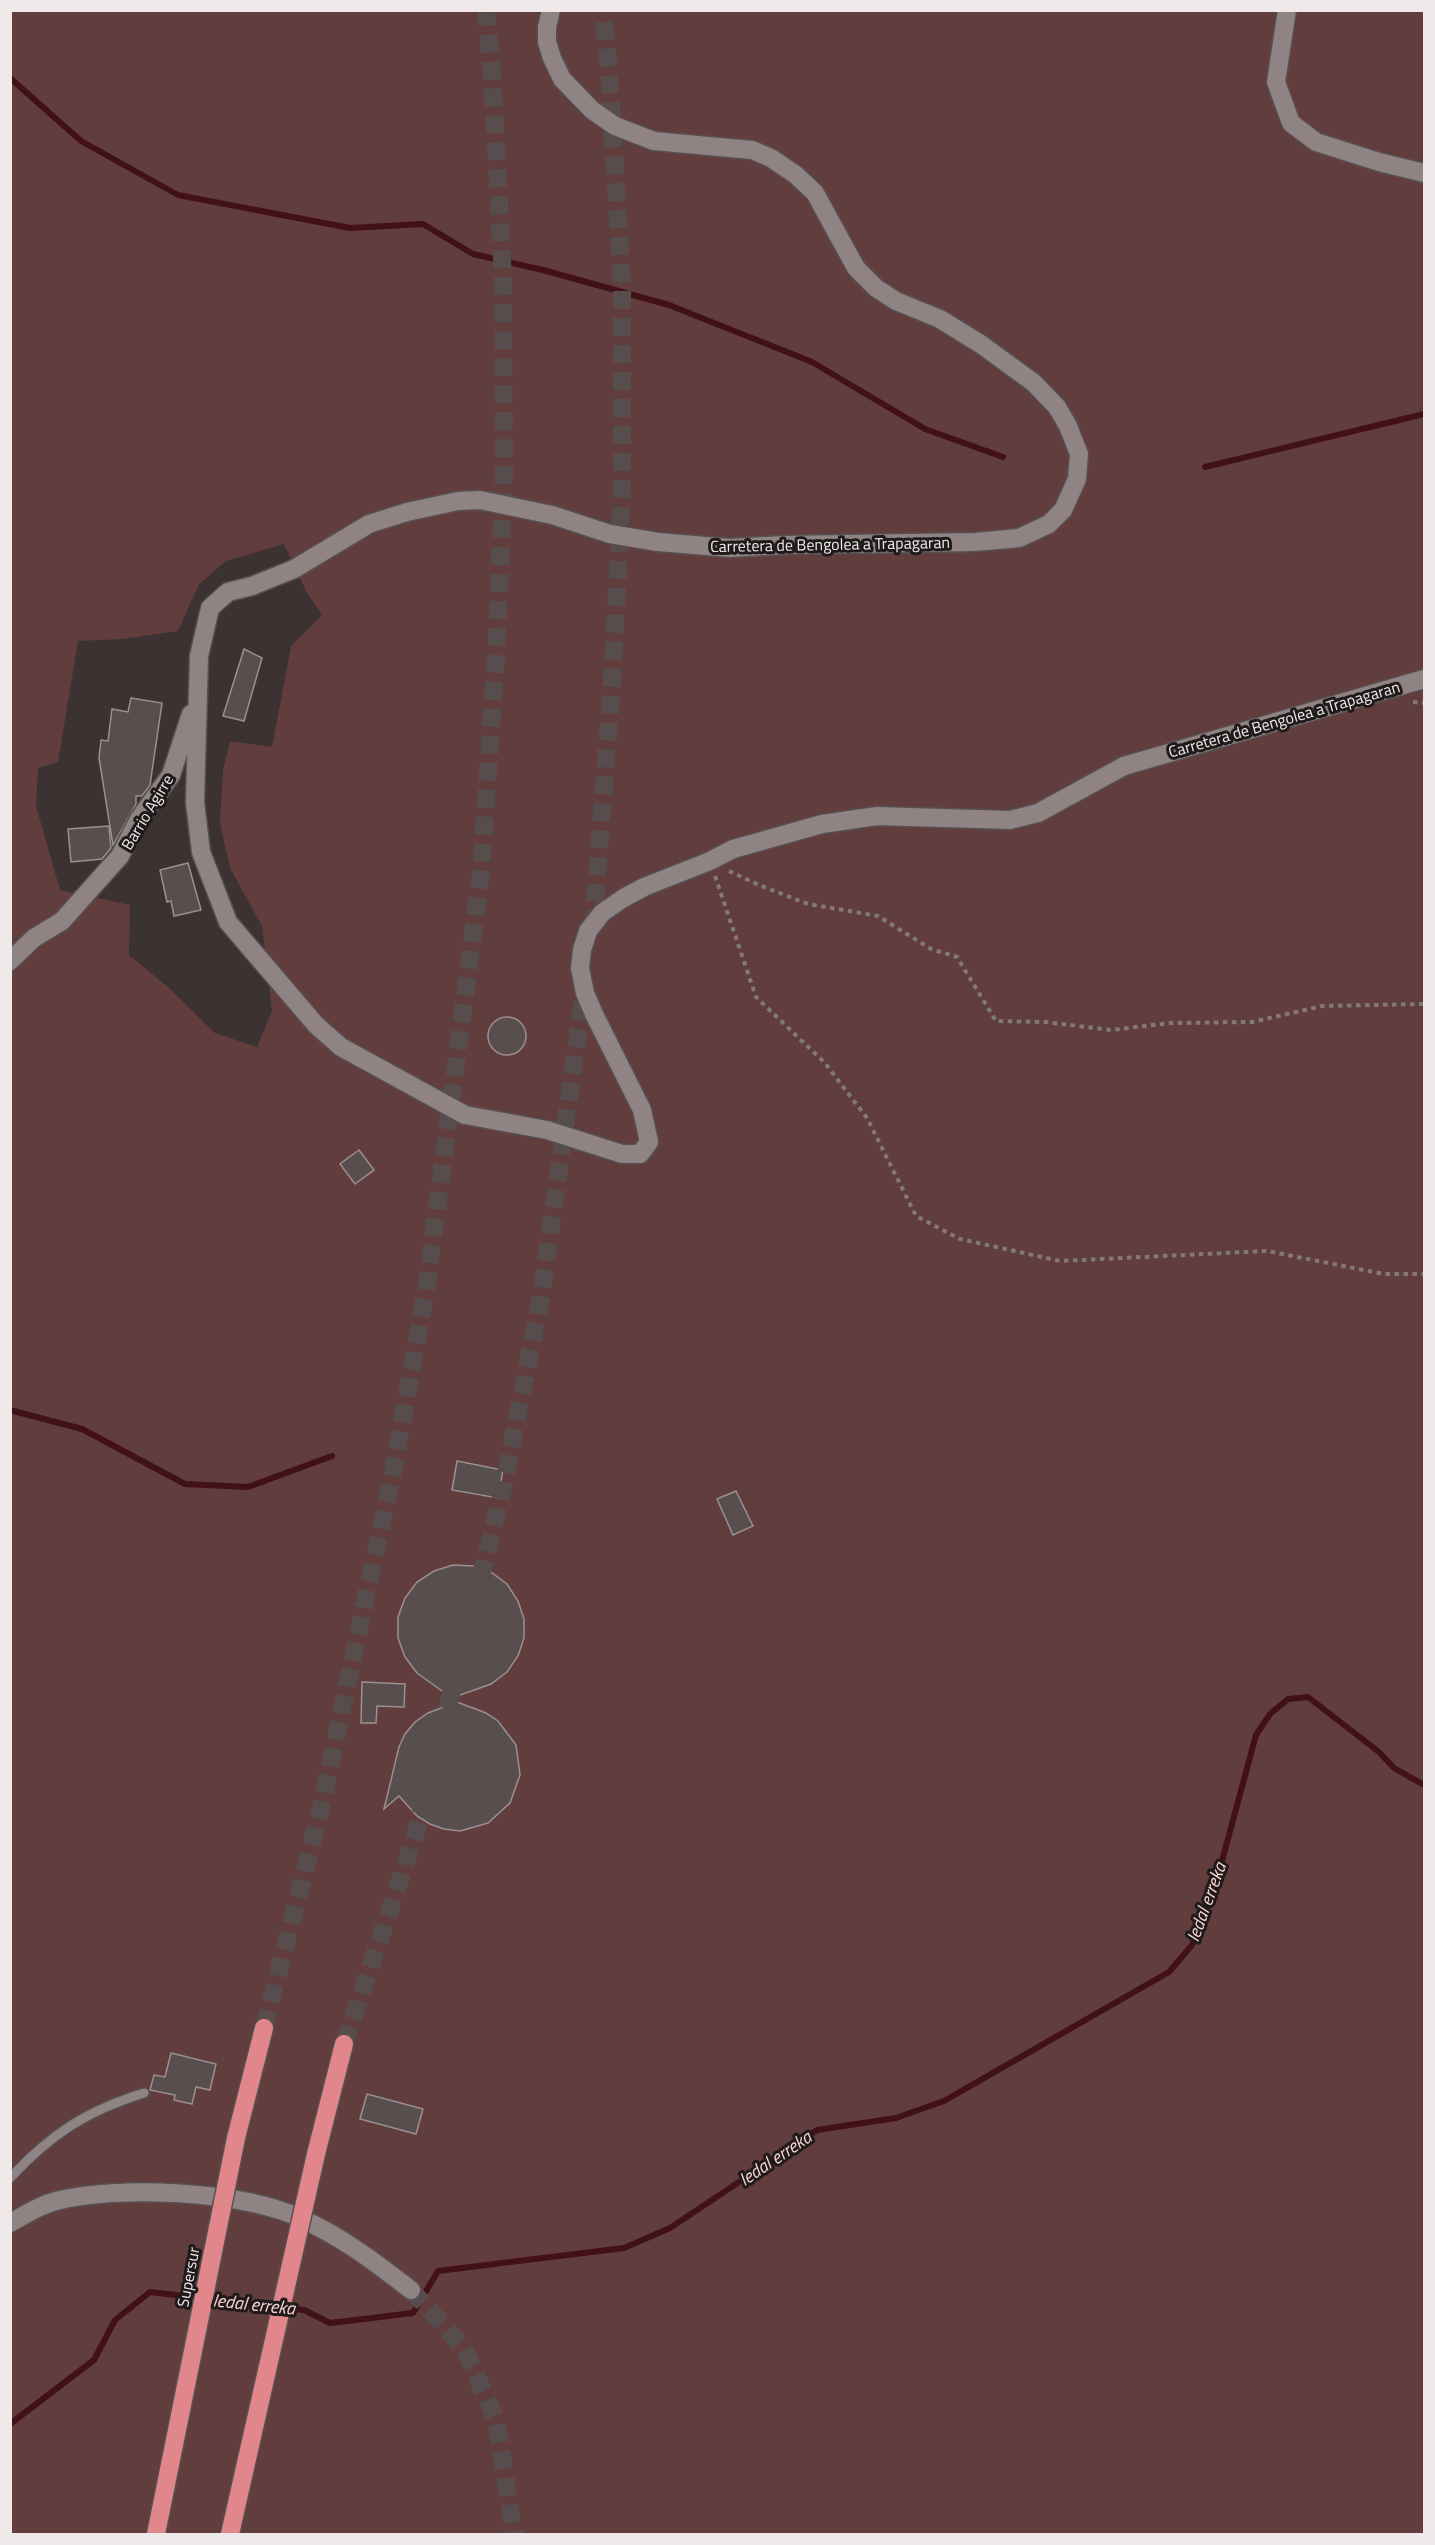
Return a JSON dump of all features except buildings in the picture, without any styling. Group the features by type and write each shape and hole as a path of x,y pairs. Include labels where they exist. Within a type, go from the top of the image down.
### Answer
{"highway":[{"name":"Supersur","path":"156,2535 236,2138 264,2028"},
{"path":"230,2535 316,2154 344,2044"}],"street":[{"name":"Carretera de Bengolea a Trapagaran","path":"551,10 547,34 552,58 562,79 592,110 615,126 654,141 752,150 771,158 796,175 815,193 856,268 876,288 896,301 939,319 982,345 1034,383 1057,407 1068,426 1079,454 1077,479 1063,510 1049,524 1019,538 975,542 784,544 730,548 658,542 610,534 552,515 480,500 458,501 407,512 369,524 294,569 252,586 228,592 210,608 199,656 195,802 201,852 228,922 316,1025 341,1047 465,1114 548,1130 622,1154 640,1154 649,1142 642,1110 585,993 580,968 582,950 588,931 602,913 622,899 644,887 710,861 733,849 822,824 878,816 1010,820 1038,813 1124,766 1425,679"},
{"path":"1287,10 1276,82 1291,123 1316,142 1379,162 1425,173"},
{"name":"Barrio Agirre","path":"10,961 34,938 62,921 120,856 139,819 171,775 198,692"},
{"path":"10,2223 56,2201 115,2193 204,2195 251,2203 298,2217 350,2243 411,2290"}],"lane":[{"path":"10,2178 36,2150 81,2118 118,2101 144,2093"}],"path":[{"path":"710,861 759,885 808,903 878,916 931,949 957,957 996,1021 1045,1022 1112,1030 1170,1023 1252,1022 1322,1006 1425,1004"},
{"path":"710,861 756,997 825,1063 867,1118 916,1216 960,1239 1060,1261 1267,1251 1384,1274 1425,1274"}],"shaded area":[{"path":"11,11 1424,11 1424,2534 11,2534","holes":["284,544 306,591 322,615 291,646 272,747 230,741 223,771 220,823 230,868 262,926 272,1011 257,1047 215,1033 168,987 129,955 130,905 60,890 36,806 38,768 58,762 78,641 123,639 178,631 199,584 226,561"]}],"waterway":[{"path":"10,78 81,141 178,195 350,228 423,224 473,254 543,270 669,305 812,362 925,429 1003,457"},
{"path":"1205,467 1424,414"},
{"path":"10,1410 82,1429 185,1484 248,1487 332,1456"},
{"name":"Iedal erreka","path":"10,2424 94,2360 115,2320 150,2292 304,2310 330,2323 413,2313 438,2271 624,2248 670,2228 817,2130 896,2118 944,2101 1169,1972 1192,1945 1219,1872 1256,1735 1270,1714 1288,1699 1308,1697 1379,1752 1394,1768 1424,1785"}],"tunnel":[{"path":"264,2028 320,1812 395,1462 427,1284 481,873 496,656 504,470 503,277 492,75 486,10"},
{"path":"593,929 612,682 622,492 622,286 603,10"},
{"path":"344,2044 415,1836 503,1489 540,1303 585,984"},
{"path":"411,2290 464,2348 496,2419 514,2534"}]}
